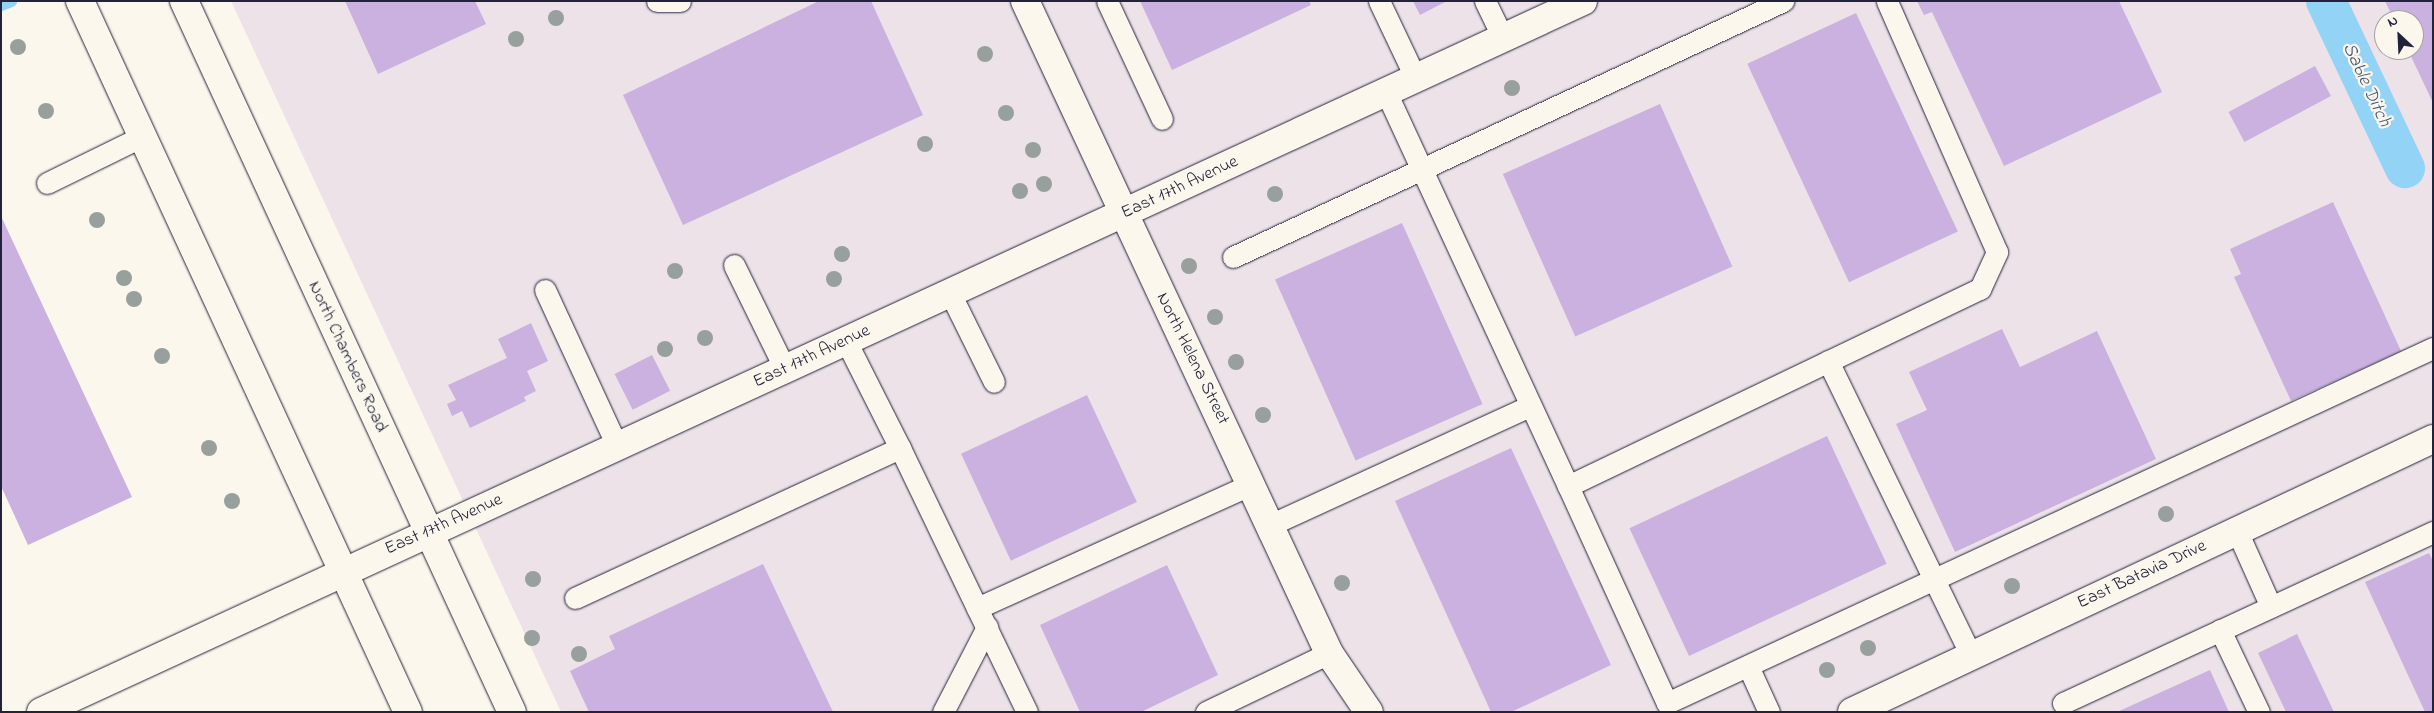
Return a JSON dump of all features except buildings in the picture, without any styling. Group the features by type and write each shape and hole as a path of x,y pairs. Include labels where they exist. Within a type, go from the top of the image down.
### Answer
{"street":[{"path":"80,1 141,137 408,712"},
{"name":"North Chambers Road","path":"184,1 512,712"},
{"name":"North Helena Street","path":"1024,1 1329,653 1368,712"},
{"name":"East 17th Avenue","path":"41,712 343,570 950,294 1583,1"},
{"name":"East Batavia Drive","path":"1852,712 2433,439"}],"lane":[{"path":"657,1 680,1"},
{"path":"1107,1 1162,119"},
{"path":"1379,1 1416,79"},
{"path":"1485,1 1503,38"},
{"path":"1234,257 1783,1"},
{"path":"1568,486 1980,289 1998,252 1887,1"},
{"path":"1386,92 1420,170 1668,703 2433,348"},
{"path":"46,183 141,137"},
{"path":"734,265 785,369"},
{"path":"545,290 617,446"},
{"path":"950,294 994,382"},
{"path":"846,341 1028,712"},
{"path":"1828,361 1971,656"},
{"path":"1270,525 1530,406"},
{"path":"575,598 900,448"},
{"path":"977,608 1251,484"},
{"path":"2237,531 2271,607"},
{"path":"2063,702 2433,532"},
{"path":"942,712 987,627"},
{"path":"2220,630 2259,712"},
{"path":"1206,712 1329,653"},
{"path":"1748,666 1769,712"}],"shaded area":[{"path":"231,1 2433,1 2433,712 561,712"}],"waterway":[{"path":"1,5 11,1"},
{"name":"Sable Ditch","path":"2326,1 2405,168"}]}
